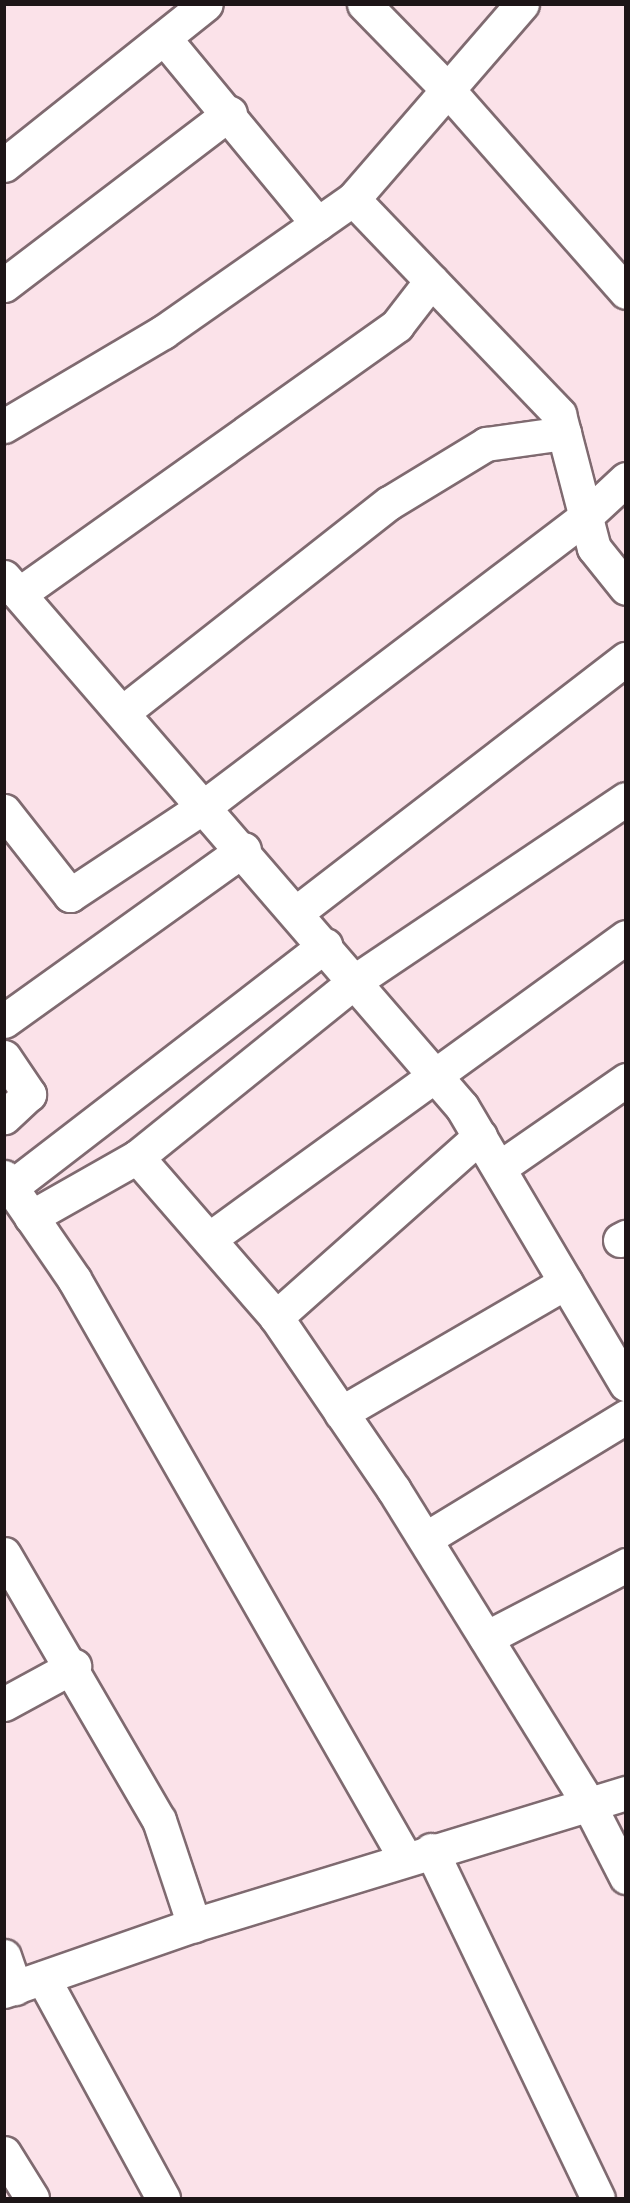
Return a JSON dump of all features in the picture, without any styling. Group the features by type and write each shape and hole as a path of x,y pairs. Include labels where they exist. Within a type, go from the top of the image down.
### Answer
{"street":[{"path":"4,165 206,4"},
{"path":"7,421 163,332 353,199 448,90 517,6"},
{"path":"374,8 626,292"},
{"path":"164,38 230,113 318,224"},
{"path":"4,285 230,113"},
{"path":"353,199 558,414 594,548 626,588"},
{"path":"431,281 387,332 12,585 244,849 433,1072 480,1136 626,1384"},
{"path":"123,711 390,503 486,444 564,433"},
{"path":"4,812 70,895 206,806 623,487"},
{"path":"297,912 626,659"},
{"path":"31,1217 137,1157 355,981 626,799"},
{"path":"4,1021 244,849"},
{"path":"209,1239 433,1072 626,937"},
{"path":"325,945 7,1182 74,1279 418,1854 598,2199"},
{"path":"4,1058 29,1094 4,1117"},
{"path":"499,1168 626,1080"},
{"path":"276,1317 480,1136"},
{"path":"137,1157 276,1317 425,1539 589,1805 626,1877"},
{"path":"341,1413 566,1282"},
{"path":"425,1539 626,1417"},
{"path":"4,1554 74,1666 159,1820 194,1925"},
{"path":"486,1638 626,1565"},
{"path":"4,1704 74,1666"},
{"path":"21,1985 194,1925 418,1854 626,1793"},
{"path":"4,1956 163,2199"},
{"path":"4,2153 32,2199"}]}
